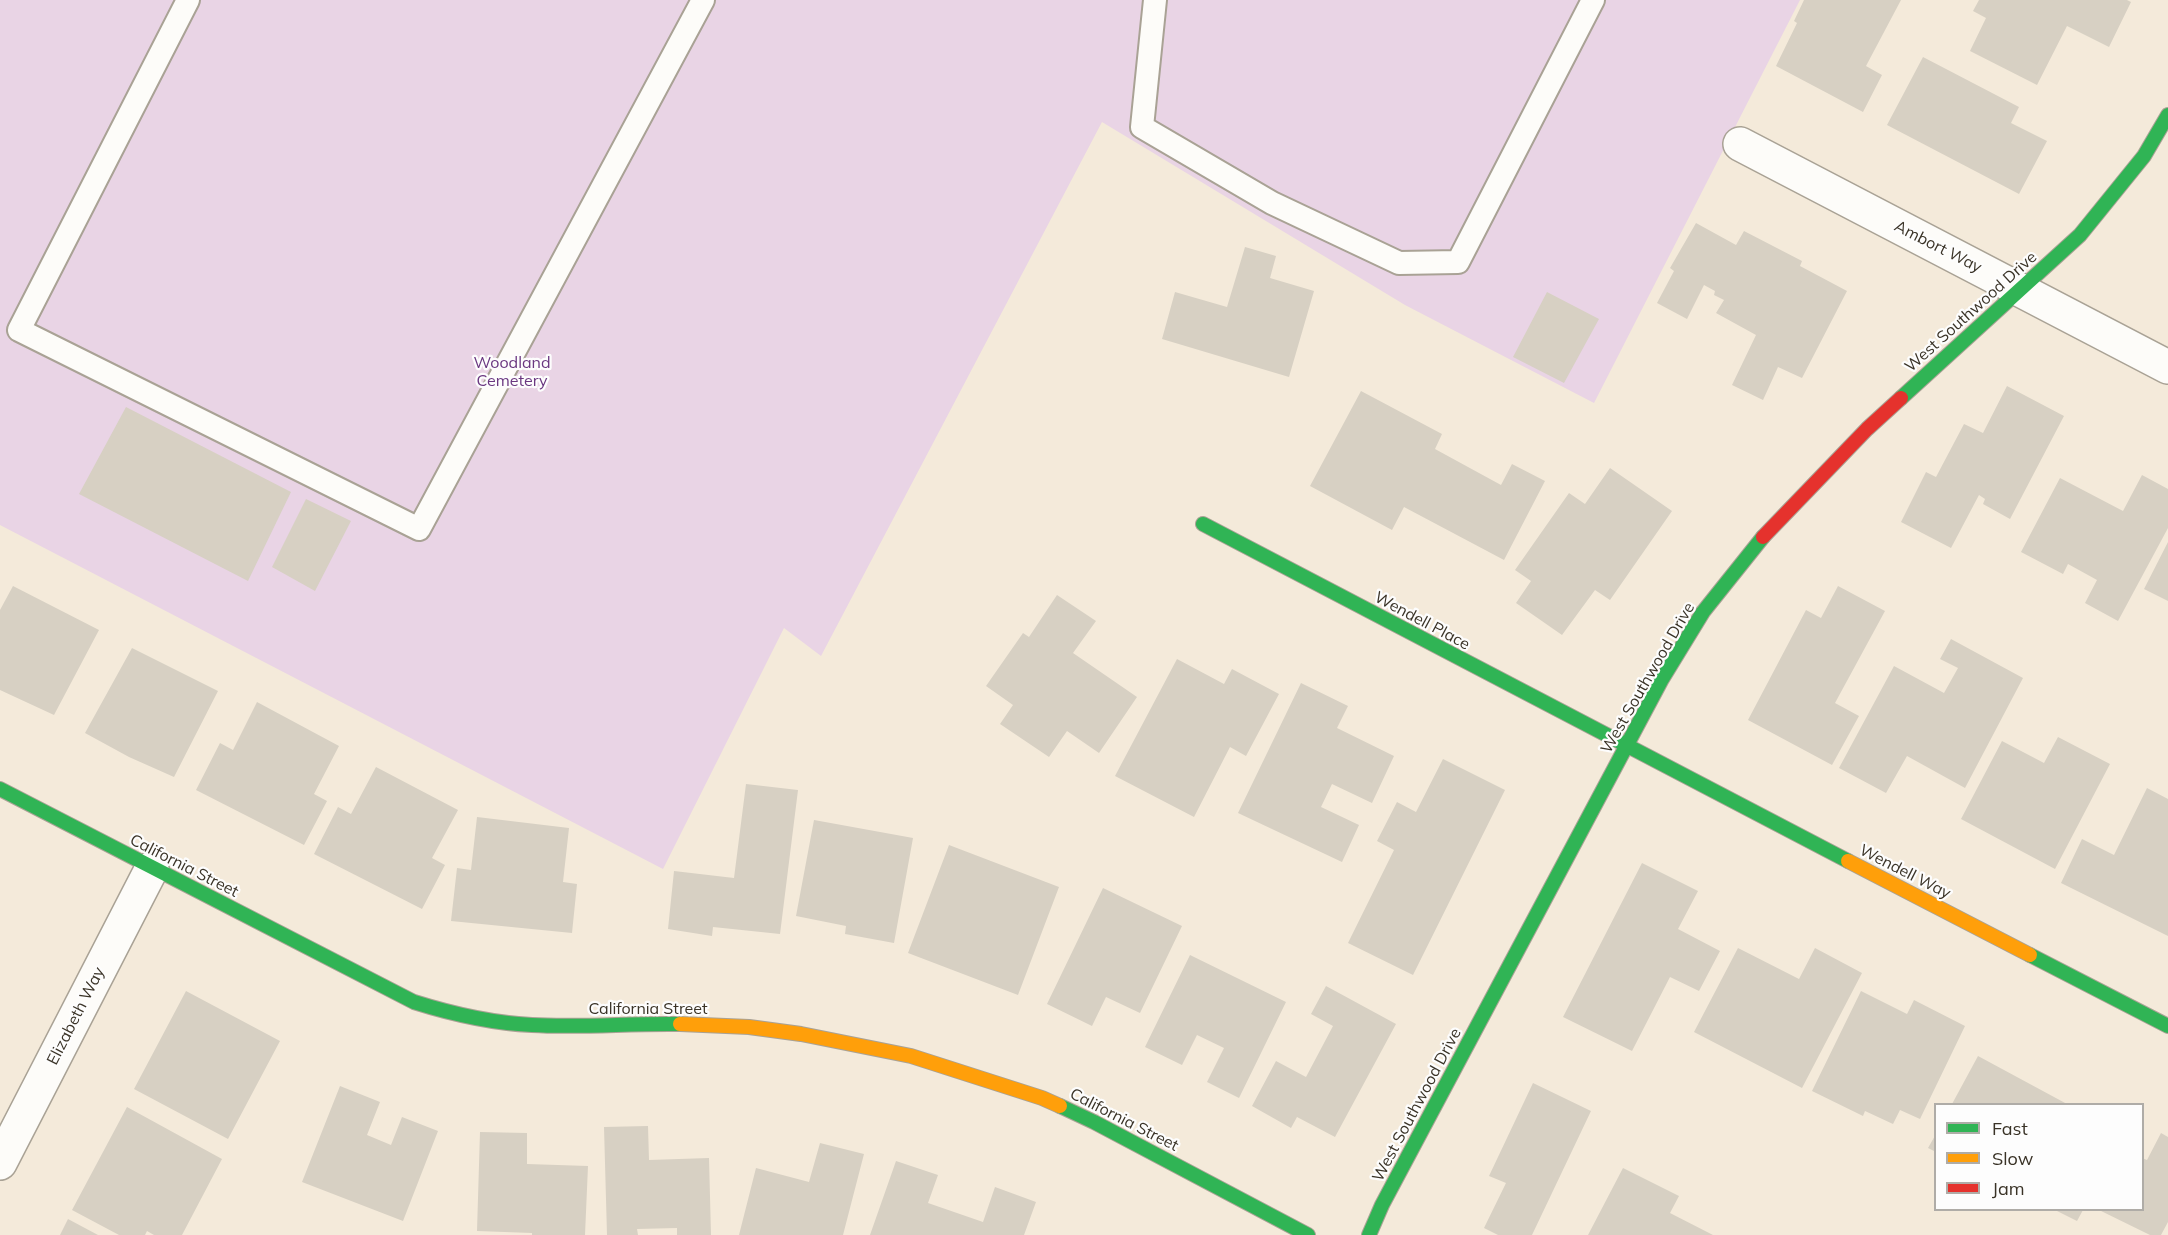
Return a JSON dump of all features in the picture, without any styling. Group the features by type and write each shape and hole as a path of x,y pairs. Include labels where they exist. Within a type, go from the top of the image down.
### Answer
{"street":[{"name":"West Southwood Drive","path":"1369,1235 1382,1205 1662,679 1702,612 1767,532 1866,429 2079,235 2144,156 2168,115"},
{"name":"Ambort Way","path":"1740,144 2168,367"},
{"name":"Wendell Place","path":"1203,524 1627,747"},
{"name":"Wendell Way","path":"1627,747 2168,1026"},
{"name":"California Street","path":"0,789 405,997 451,1014 530,1025 640,1023 749,1027 801,1034 911,1056 1042,1098 1094,1122 1308,1235"},
{"name":"Elizabeth Way","path":"0,1163 152,868"}],"lane":[{"path":"189,0 19,330 419,529 703,0"},
{"path":"1155,0 1142,127 1272,203 1399,263 1458,262 1593,0"}],"green space":[{"name":"Woodland Cemetery","path":"0,0 1800,0 1594,403 1405,305 1102,122 821,656 784,628 663,869 0,525"}],"building":[{"path":"1804,0 1901,0 1866,66 1882,75 1863,112 1776,66 1797,23 1794,21"},
{"path":"1979,0 2127,0 2131,2 2109,47 2067,26 2037,85 1970,51 1986,18 1973,11"},
{"path":"1923,57 2019,107 2011,123 2047,141 2019,194 1887,125"},
{"path":"1696,223 1736,245 1744,231 1802,261 1800,266 1847,291 1802,378 1778,367 1763,400 1732,385 1756,335 1716,313 1724,300 1714,295 1715,291 1704,285 1687,319 1657,303 1674,271 1670,268"},
{"path":"1245,247 1276,256 1270,278 1314,291 1289,377 1162,339 1175,292 1227,307"},
{"path":"1547,292 1599,319 1564,383 1513,357"},
{"path":"2007,386 2064,416 2010,519 1983,504 1985,499 1979,495 1951,548 1901,522 1926,472 1936,477 1964,424 1983,433"},
{"path":"1361,391 1442,434 1435,449 1501,485 1512,464 1545,481 1504,560 1404,507 1392,530 1310,486"},
{"path":"126,407 291,492 248,581 79,494"},
{"path":"1610,468 1672,511 1610,600 1595,590 1562,635 1516,603 1531,581 1515,570 1569,493 1585,504"},
{"path":"2142,475 2168,489 2168,528 2118,621 2085,603 2097,580 2068,564 2063,574 2021,552 2060,478 2123,511"},
{"path":"306,499 351,521 315,591 272,567"},
{"path":"2168,542 2168,601 2144,589"},
{"path":"13,586 99,630 54,715 0,690 0,610"},
{"path":"1838,586 1885,611 1835,703 1859,716 1832,765 1748,720 1806,610 1821,618"},
{"path":"1057,595 1096,621 1073,653 1137,697 1099,753 1067,731 1049,757 1000,724 1013,705 986,686 1023,633 1029,637"},
{"path":"1951,639 2023,678 1965,788 1907,756 1886,793 1839,768 1894,666 1944,693 1958,668 1940,659"},
{"path":"132,648 218,691 174,777 129,757 85,733"},
{"path":"1177,659 1224,684 1232,669 1279,694 1246,756 1230,747 1194,817 1115,776"},
{"path":"1301,683 1348,706 1337,728 1394,756 1372,803 1332,784 1321,807 1359,825 1342,862 1238,813"},
{"path":"257,702 339,746 314,794 327,801 304,845 196,790 220,743 233,750"},
{"path":"2058,737 2110,764 2055,869 1961,819 2002,741 2044,763"},
{"path":"1443,759 1505,790 1413,975 1348,943 1394,850 1377,841 1397,802 1416,812"},
{"path":"376,767 458,810 432,858 445,865 422,909 314,854 338,807 351,814"},
{"path":"746,784 798,790 780,934 713,927 712,936 668,929 674,871 734,878"},
{"path":"2147,788 2168,799 2168,936 2061,883 2082,839 2114,855"},
{"path":"477,817 569,828 563,882 577,884 572,933 451,921 457,868 471,870"},
{"path":"814,820 913,838 894,943 845,934 846,926 796,916"},
{"path":"949,845 1059,887 1018,995 908,953"},
{"path":"1642,863 1698,891 1678,929 1720,951 1699,991 1670,977 1632,1051 1563,1017"},
{"path":"1103,888 1182,926 1140,1013 1106,997 1092,1026 1047,1004"},
{"path":"1738,948 1799,979 1815,948 1862,973 1802,1088 1694,1032"},
{"path":"1190,955 1286,1002 1239,1098 1207,1082 1224,1048 1197,1035 1182,1065 1145,1047"},
{"path":"1326,986 1396,1024 1335,1137 1297,1117 1291,1128 1252,1106 1276,1061 1306,1077 1333,1026 1311,1014"},
{"path":"186,991 280,1041 228,1139 134,1089"},
{"path":"1861,991 1907,1014 1914,1000 1965,1026 1920,1119 1900,1110 1893,1124 1865,1111 1863,1116 1812,1091"},
{"path":"1978,1056 2065,1103 1953,1103"},
{"path":"1533,1083 1591,1111 1532,1235 1498,1235 1484,1228 1506,1183 1489,1176"},
{"path":"340,1086 380,1102 367,1135 391,1145 402,1117 438,1131 403,1221 302,1182"},
{"path":"127,1107 222,1159 182,1235 154,1235 147,1231 145,1235 119,1235 72,1210"},
{"path":"648,1126 649,1160 709,1158 711,1235 677,1235 677,1228 637,1229 638,1235 607,1235 604,1127"},
{"path":"480,1132 527,1133 527,1164 588,1166 585,1235 532,1235 532,1233 477,1231"},
{"path":"2161,1133 2168,1137 2168,1222 2161,1235 2150,1235 2101,1211 2144,1211 2144,1159 2147,1160"},
{"path":"1934,1138 1934,1151 1928,1148"},
{"path":"820,1143 864,1154 843,1235 739,1235 756,1168 809,1182"},
{"path":"896,1161 938,1175 928,1203 983,1222 995,1187 1036,1202 1024,1235 870,1235"},
{"path":"1623,1168 1679,1196 1670,1213 1713,1235 1588,1235"},
{"path":"2057,1211 2082,1211 2077,1221"},
{"path":"68,1219 98,1235 60,1235"}],"traffic: fast":[{"path":"1901,398 2080,235 2144,156 2168,115"},
{"path":"1203,524 1848,861"},
{"path":"1369,1235 1382,1205 1662,679 1703,612 1763,537"},
{"path":"0,789 414,1002 472,1017 517,1024 550,1026 680,1024"},
{"path":"2030,955 2168,1026"},
{"path":"1060,1106 1308,1235"}],"traffic: slow":[{"path":"1848,861 2030,955"},
{"path":"680,1024 749,1027 801,1034 911,1056 1042,1098 1060,1106"}],"traffic: jam":[{"path":"1763,537 1867,429 1901,398"}]}
